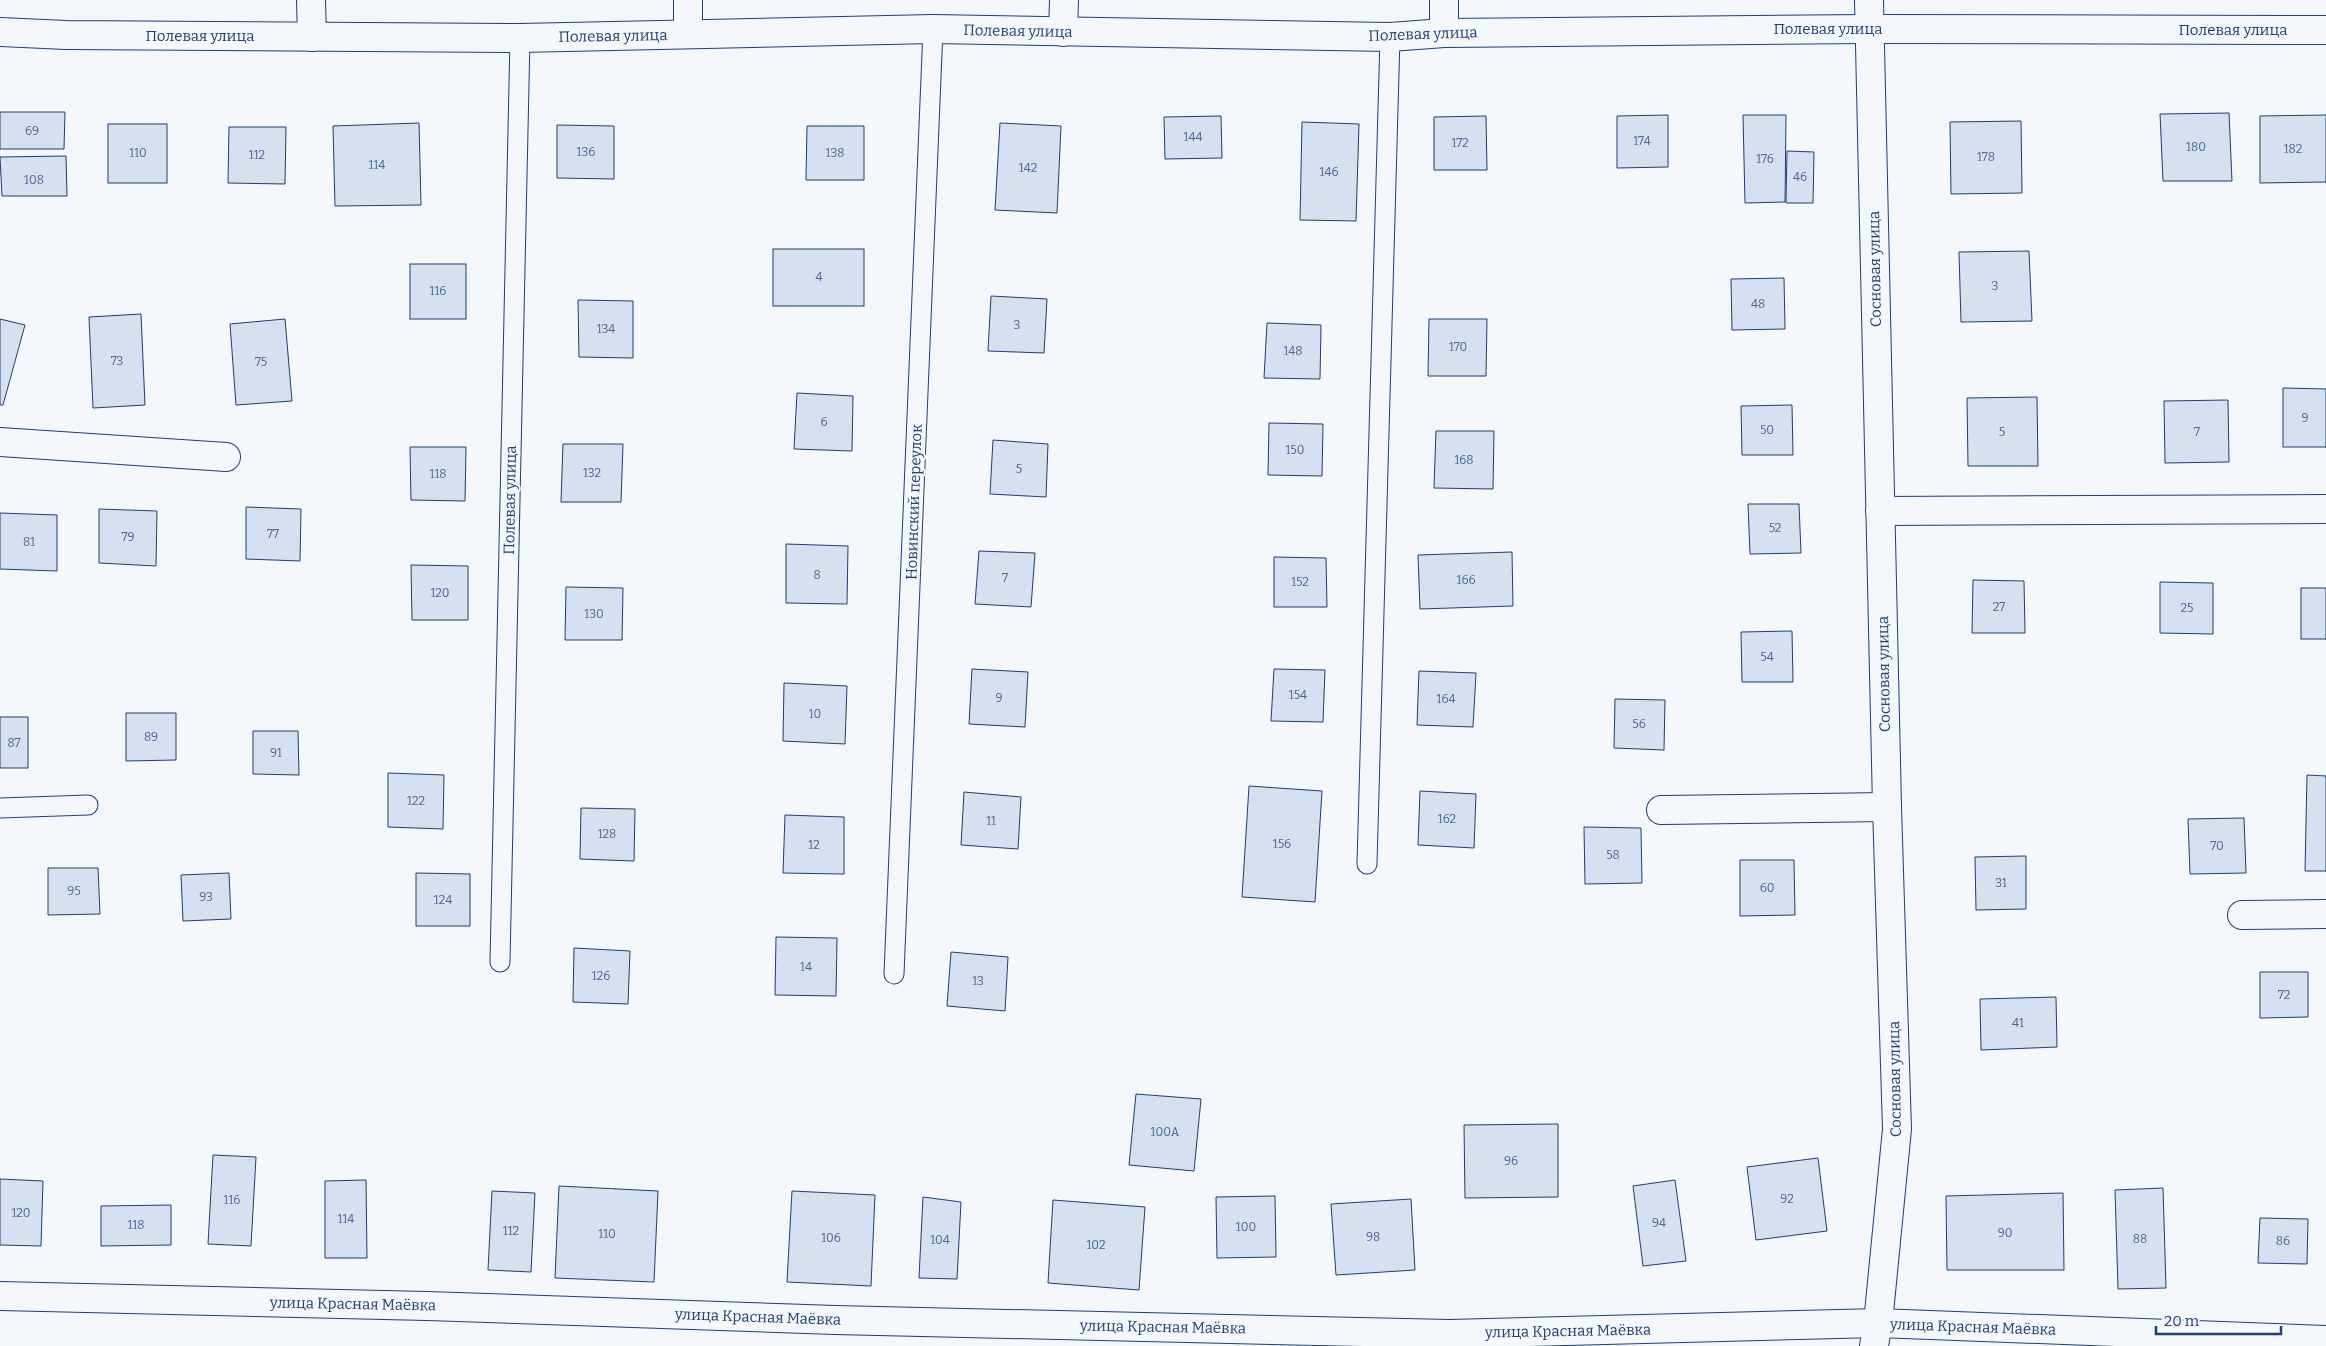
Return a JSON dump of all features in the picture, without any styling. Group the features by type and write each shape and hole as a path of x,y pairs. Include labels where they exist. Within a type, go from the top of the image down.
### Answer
{"street":[{"path":"311,0 312,37"},
{"path":"688,0 688,34"},
{"path":"1064,0 1064,32"},
{"path":"1444,0 1444,33"},
{"name":"Сосновая улица","path":"1869,0 1887,807 1897,1129 1876,1334"},
{"name":"Полевая улица","path":"0,32 66,35 520,38 933,29 1390,37 1444,33 1869,29 2326,30"},
{"path":"0,442 226,456"},
{"path":"1880,511 2326,509"},
{"path":"1661,810 1887,807"},
{"path":"2242,916 2326,914"},
{"name":"улица Красная Маёвка","path":"0,1296 427,1306 835,1320 1450,1334 1876,1334 2326,1340"}],"lane":[{"name":"Новинский переулок","path":"894,974 933,29"},
{"path":"1367,864 1390,37"},
{"name":"Полевая улица","path":"500,962 520,38"},
{"path":"0,808 88,805"}],"building":[{"path":"0,112 65,112 64,149 0,149"},
{"path":"2229,113 2232,181 2163,181 2160,114"},
{"path":"1668,115 1668,167 1617,168 1617,116"},
{"path":"1743,115 1786,115 1785,202 1745,203"},
{"path":"2326,115 2326,182 2260,183 2260,116"},
{"path":"1221,116 1222,158 1165,159 1164,117"},
{"path":"1486,116 1487,170 1434,170 1434,117"},
{"path":"2021,121 2022,193 1951,194 1950,122"},
{"path":"1302,122 1359,124 1356,221 1300,220"},
{"path":"419,123 421,205 335,206 333,126"},
{"path":"1000,123 1061,126 1057,213 995,210"},
{"path":"108,124 167,124 167,183 108,183"},
{"path":"557,125 614,126 614,179 557,178"},
{"path":"807,126 864,126 864,180 806,180"},
{"path":"229,127 286,127 285,184 228,183"},
{"path":"1787,151 1814,152 1813,203 1786,203"},
{"path":"66,156 67,196 2,196 0,157"},
{"path":"773,249 864,249 864,306 773,306"},
{"path":"2029,251 2032,321 1961,322 1959,252"},
{"path":"410,264 466,264 466,319 410,319"},
{"path":"1784,278 1785,329 1732,330 1731,279"},
{"path":"991,296 1047,299 1044,353 988,351"},
{"path":"578,300 633,301 633,358 579,357"},
{"path":"141,314 145,405 93,408 89,317"},
{"path":"0,319 25,325 3,405 0,405"},
{"path":"285,319 292,401 236,405 230,324"},
{"path":"1429,319 1487,319 1486,376 1428,376"},
{"path":"1267,323 1321,325 1320,379 1264,378"},
{"path":"2283,388 2326,389 2326,447 2283,447"},
{"path":"797,393 853,396 852,451 794,449"},
{"path":"2037,397 2038,466 1968,466 1967,398"},
{"path":"2228,400 2229,462 2165,463 2164,401"},
{"path":"1792,405 1793,455 1742,455 1741,406"},
{"path":"1269,423 1323,424 1322,476 1268,475"},
{"path":"1436,431 1494,431 1493,489 1434,488"},
{"path":"993,440 1048,444 1046,497 990,494"},
{"path":"563,444 623,444 621,502 561,502"},
{"path":"410,447 466,447 465,501 411,500"},
{"path":"1748,504 1799,504 1801,553 1750,554"},
{"path":"246,507 301,509 300,561 246,559"},
{"path":"99,509 157,511 156,566 99,563"},
{"path":"0,513 57,515 57,571 0,569"},
{"path":"786,544 848,546 847,604 786,603"},
{"path":"979,551 1035,553 1031,607 975,604"},
{"path":"1512,552 1513,606 1420,609 1418,555"},
{"path":"1274,557 1326,558 1327,607 1274,607"},
{"path":"411,565 468,566 468,620 412,620"},
{"path":"1973,580 2024,581 2025,633 1972,633"},
{"path":"2160,582 2213,583 2213,634 2160,633"},
{"path":"566,587 623,588 622,640 565,640"},
{"path":"2301,588 2326,588 2326,639 2301,639"},
{"path":"1792,631 1793,682 1742,682 1741,632"},
{"path":"972,669 1028,672 1025,727 969,724"},
{"path":"1274,669 1325,670 1323,722 1271,721"},
{"path":"1419,671 1476,673 1473,727 1417,725"},
{"path":"784,683 847,686 845,744 783,741"},
{"path":"1615,699 1665,700 1664,750 1614,748"},
{"path":"126,713 176,713 176,760 126,761"},
{"path":"0,717 28,717 28,768 0,768"},
{"path":"253,731 298,731 299,775 253,774"},
{"path":"388,773 444,775 443,829 388,827"},
{"path":"2307,775 2326,776 2326,871 2305,871"},
{"path":"1249,786 1322,791 1315,902 1242,897"},
{"path":"1420,791 1476,794 1474,848 1418,845"},
{"path":"964,792 1021,797 1018,849 961,845"},
{"path":"581,808 635,809 634,861 580,859"},
{"path":"785,815 844,817 844,874 783,873"},
{"path":"2244,818 2246,873 2190,874 2188,819"},
{"path":"1584,827 1641,828 1642,883 1585,884"},
{"path":"2026,856 2026,909 1976,910 1975,857"},
{"path":"1740,860 1794,860 1795,915 1740,916"},
{"path":"48,868 98,868 100,914 48,915"},
{"path":"229,873 231,919 183,921 181,875"},
{"path":"416,873 470,874 470,926 416,926"},
{"path":"776,937 837,938 836,996 775,995"},
{"path":"574,948 630,951 628,1004 573,1002"},
{"path":"951,952 1008,957 1005,1011 947,1006"},
{"path":"2260,972 2308,972 2308,1017 2260,1018"},
{"path":"2056,997 2057,1047 1981,1050 1980,999"},
{"path":"1136,1094 1201,1099 1194,1171 1129,1165"},
{"path":"1558,1124 1558,1197 1465,1198 1464,1125"},
{"path":"213,1155 256,1157 251,1246 208,1244"},
{"path":"1818,1158 1827,1231 1756,1240 1747,1167"},
{"path":"0,1179 43,1181 41,1246 0,1245"},
{"path":"366,1180 367,1258 325,1258 325,1181"},
{"path":"1675,1180 1686,1261 1643,1266 1633,1186"},
{"path":"559,1186 658,1191 654,1282 555,1278"},
{"path":"2163,1188 2166,1288 2118,1289 2115,1190"},
{"path":"492,1191 535,1193 531,1272 488,1270"},
{"path":"792,1191 875,1195 871,1286 787,1282"},
{"path":"2063,1193 2064,1270 1947,1270 1946,1196"},
{"path":"1275,1196 1276,1257 1217,1258 1216,1197"},
{"path":"923,1197 961,1202 957,1279 919,1278"},
{"path":"1411,1199 1415,1270 1336,1275 1331,1204"},
{"path":"1053,1200 1145,1207 1139,1290 1048,1283"},
{"path":"171,1205 171,1245 101,1246 101,1206"},
{"path":"2260,1218 2308,1219 2307,1264 2258,1263"}]}
